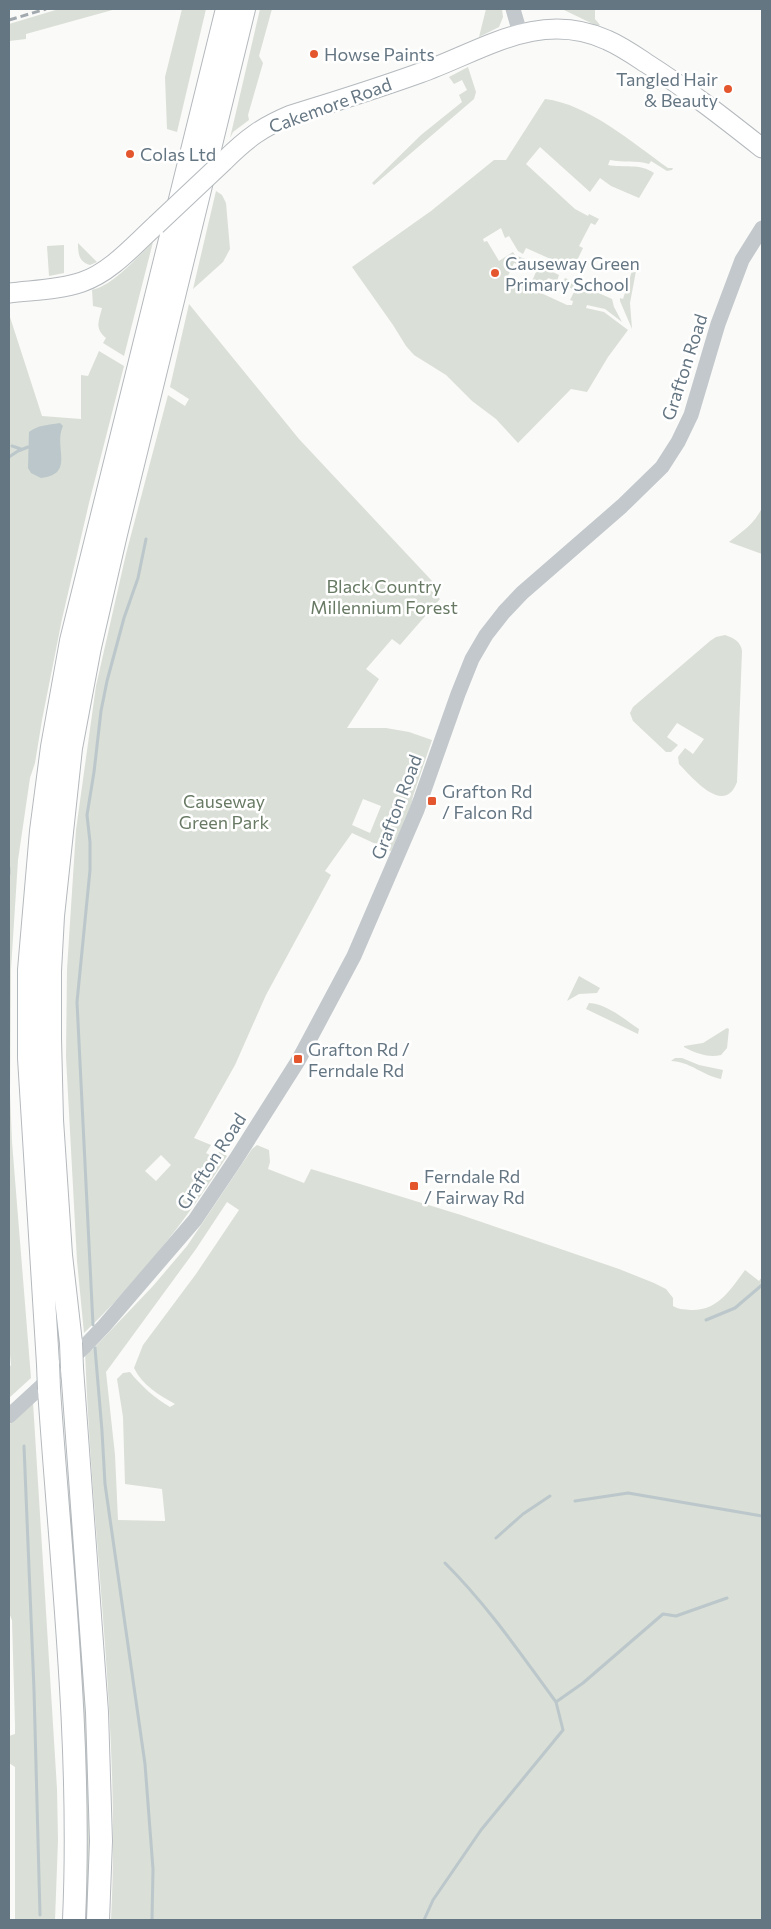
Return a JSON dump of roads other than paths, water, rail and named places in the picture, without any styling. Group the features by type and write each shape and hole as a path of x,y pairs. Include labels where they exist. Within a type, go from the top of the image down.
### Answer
{"highway":[{"path":"74,1920 77,1857 76,1779 70,1676 42,1390 48,1364 29,1058 29,970 41,831 52,747 75,623 227,9"},
{"path":"98,1920 101,1841 97,1712 71,1344 61,1256 52,1129 50,972 53,916 71,748 90,647 244,9"}],"main road":[{"name":"Cakemore Road","path":"9,293 67,286 90,278 116,262 247,138 273,123 291,115 421,73 495,41 520,33 540,30 562,30 585,33 606,40 664,74 762,148"}],"street":[{"path":"513,9 520,33"},
{"name":"Grafton Road","path":"9,1416 42,1390 84,1347 196,1220 298,1061 354,956 378,904 417,810 472,659 486,635 522,593 622,506 662,467 678,442 691,414 718,324 742,260 762,228"}],"waterway":[{"path":"12,446 21,449"},
{"path":"9,457 28,447"},
{"path":"93,1325 77,1002 90,870 90,842 87,815 101,711 107,681 124,618 138,578 146,539"},
{"path":"9,868 9,874"},
{"path":"706,1320 735,1308 762,1285"},
{"path":"95,1348 105,1484 145,1764 153,1869 152,1920"},
{"path":"24,1446 34,1690 40,1915"},
{"path":"575,1501 628,1493 762,1516"},
{"path":"496,1538 523,1514 550,1496"},
{"path":"445,1563 490,1613 556,1702"},
{"path":"424,1920 433,1900 481,1830 563,1730 556,1702 583,1683 663,1614 676,1616 727,1598"}],"railway":[{"path":"9,20 46,9"}],"place":[{"name":"Howse Paints","path":"314,54"},
{"name":"Tangled Hair & Beauty","path":"728,89"},
{"name":"Colas Ltd","path":"130,154"},
{"name":"Causeway Green Primary School","path":"495,273"},
{"name":"Grafton Rd / Falcon Rd","path":"432,801"},
{"name":"Grafton Rd / Ferndale Rd","path":"298,1059"},
{"name":"Ferndale Rd / Fairway Rd","path":"414,1186"}],"park label":[{"name":"Black Country Millennium Forest","path":"384,596"},
{"name":"Causeway Green Park","path":"224,811"}]}
